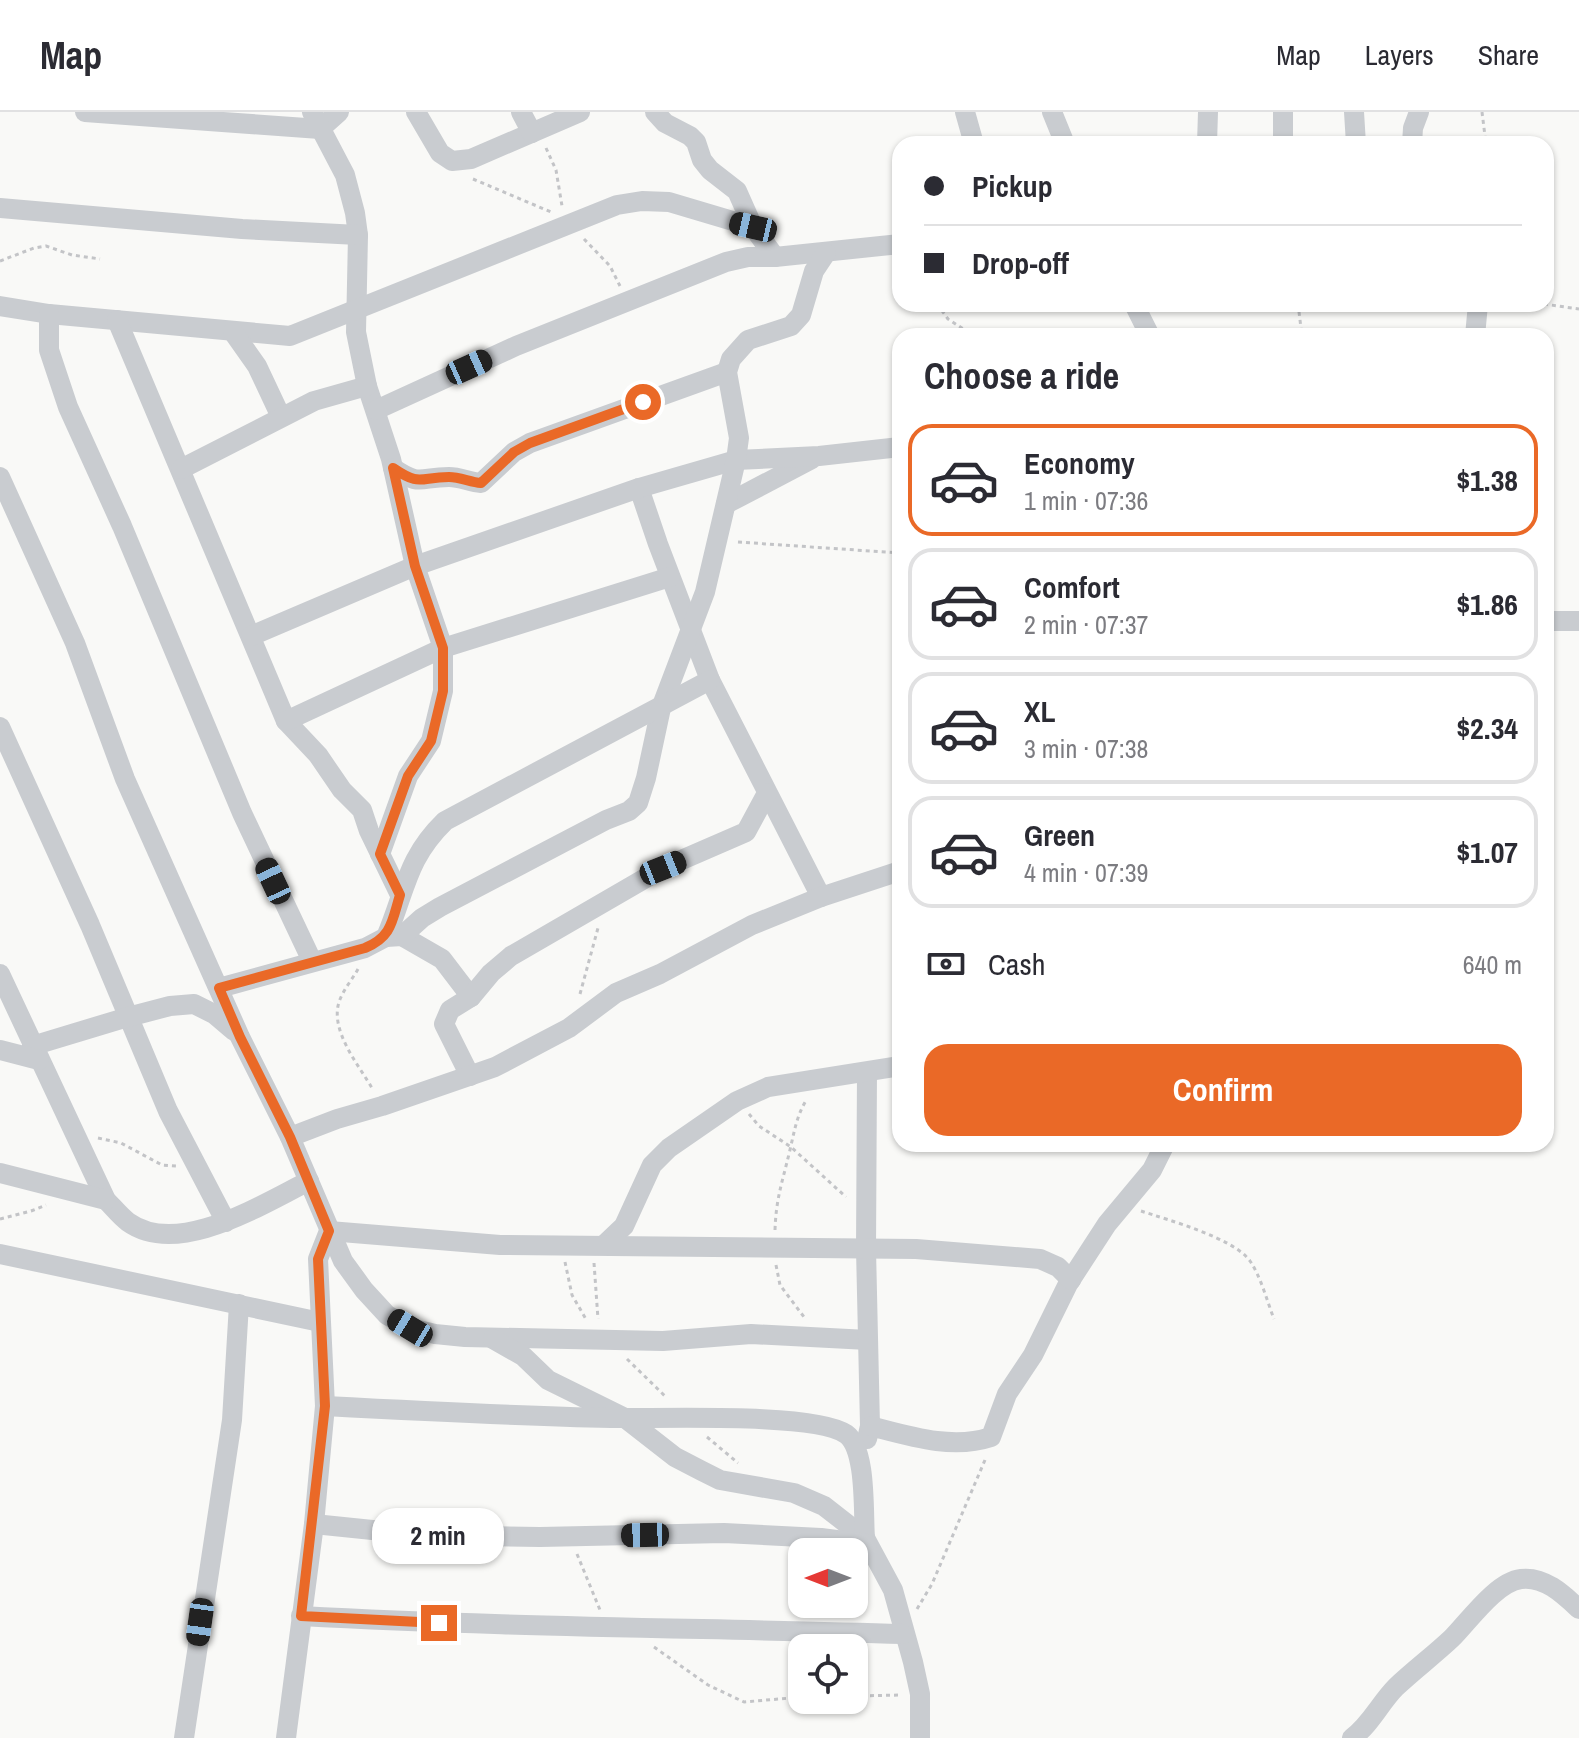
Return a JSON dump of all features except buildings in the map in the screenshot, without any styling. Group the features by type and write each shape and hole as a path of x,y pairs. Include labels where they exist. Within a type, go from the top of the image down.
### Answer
{"street":[{"path":"85,112 316,121 339,112"},
{"path":"416,112 440,153 452,161 471,159 580,112"},
{"path":"521,112 535,132"},
{"path":"655,112 665,123 696,142 702,160 710,170 737,191 753,227 775,257"},
{"path":"965,112 972,136"},
{"path":"1052,112 1062,136"},
{"path":"1207,136 1208,112"},
{"path":"1283,112 1283,136"},
{"path":"1354,112 1356,136"},
{"path":"1412,136 1419,112"},
{"path":"316,121 345,175 358,235 356,332 367,386 393,468 415,566 443,648 443,691 431,741 408,776 380,854"},
{"path":"0,306 49,314 290,336 567,221 617,205 642,201 669,202 753,227"},
{"path":"0,208 242,229 358,235"},
{"path":"376,410 516,346 726,262 748,257 826,253 892,245"},
{"path":"219,988 387,940 440,907 629,811 638,803 661,708 705,592 736,460 739,438 727,372 731,359 748,340 791,326 801,315 814,271 826,253"},
{"path":"49,314 49,350 68,407 122,526 242,813 312,961"},
{"path":"117,320 286,721 362,810 400,895"},
{"path":"233,332 257,366 281,417"},
{"path":"393,468 410,479 422,481 447,477 481,483 514,452 530,443 727,372"},
{"path":"181,469 314,401 367,386"},
{"path":"251,636 415,566 639,488 736,460 819,456 892,448"},
{"path":"726,504 819,456"},
{"path":"0,477 75,643 125,779 240,1037 290,1137 329,1231 343,1261 387,1315 410,1328 435,1334 491,1338 602,1337 663,1341 751,1334 868,1340"},
{"path":"639,488 710,680 821,897"},
{"path":"286,721 443,648 670,577"},
{"path":"1554,621 1579,621"},
{"path":"387,940 400,895 417,854 445,821 710,680"},
{"path":"0,727 90,925 168,1111 226,1222"},
{"path":"470,1076 444,1024 450,1010 471,997 491,973 511,956 663,868 746,832 767,793"},
{"path":"290,1137 470,1076 515,1057 569,1028 616,993 660,974 763,920 892,874"},
{"path":"387,940 442,959 471,997"},
{"path":"0,974 106,1200 129,1223 154,1232 195,1232 226,1222 309,1181"},
{"path":"0,1050 36,1053 128,1017 170,1006 194,1004 214,1014 240,1037"},
{"path":"598,1245 624,1226 652,1165 669,1148 737,1101 768,1087 892,1067"},
{"path":"861,1467 870,1426 866,1249 867,1072"},
{"path":"870,1426 942,1442 977,1442 991,1437 1007,1394 1033,1355 1071,1280 1122,1205 1152,1170 1161,1152"},
{"path":"0,1173 106,1200"},
{"path":"329,1231 486,1244 916,1249 1040,1259 1058,1267 1071,1280"},
{"path":"286,1738 314,1524 325,1406 318,1259 329,1231"},
{"path":"0,1254 320,1322"},
{"path":"184,1738 232,1420 239,1304"},
{"path":"491,1338 523,1356 548,1380 625,1418 675,1457 720,1480 794,1493 824,1506 862,1538"},
{"path":"325,1406 824,1424 846,1433 857,1445 866,1538"},
{"path":"314,1524 421,1535 724,1533 821,1538"},
{"path":"868,1545 893,1590 920,1694 920,1738"},
{"path":"1352,1738 1364,1729 1395,1689 1506,1584 1520,1579 1539,1581 1556,1589 1579,1609"},
{"path":"301,1616 615,1628 903,1634"}],"path":[{"path":"1482,112 1485,136"},
{"path":"535,132 556,170 567,221"},
{"path":"452,161 477,182 567,221 610,266 629,302"},
{"path":"0,261 46,246 72,255 100,259"},
{"path":"1554,305 1579,309"},
{"path":"943,312 962,328"},
{"path":"718,540 892,552"},
{"path":"569,1028 605,902"},
{"path":"382,1106 344,1039 337,1012 342,995 387,940"},
{"path":"815,1337 780,1285 774,1249 776,1203 795,1124 820,1079"},
{"path":"737,1101 759,1126 791,1147 866,1216"},
{"path":"75,1132 121,1143 162,1165 196,1165"},
{"path":"0,1219 46,1205"},
{"path":"1122,1205 1200,1231 1236,1248 1251,1262 1274,1319"},
{"path":"562,1245 572,1295 578,1309 602,1337 686,1418 740,1465"},
{"path":"598,1245 602,1337"},
{"path":"903,1634 932,1584 981,1473 991,1437"},
{"path":"571,1536 593,1598 615,1628 681,1664 708,1685 735,1699 756,1703 788,1699"},
{"path":"868,1696 920,1694"}],"route":[{"path":"439,1623 301,1616 314,1524 325,1406 318,1259 329,1231 290,1137 219,988 365,948 386,937 391,924 400,895 380,854 408,776 431,741 443,691 443,648 415,566 393,468 410,479 422,481 447,477 481,483 514,452 530,443 643,402"}]}
